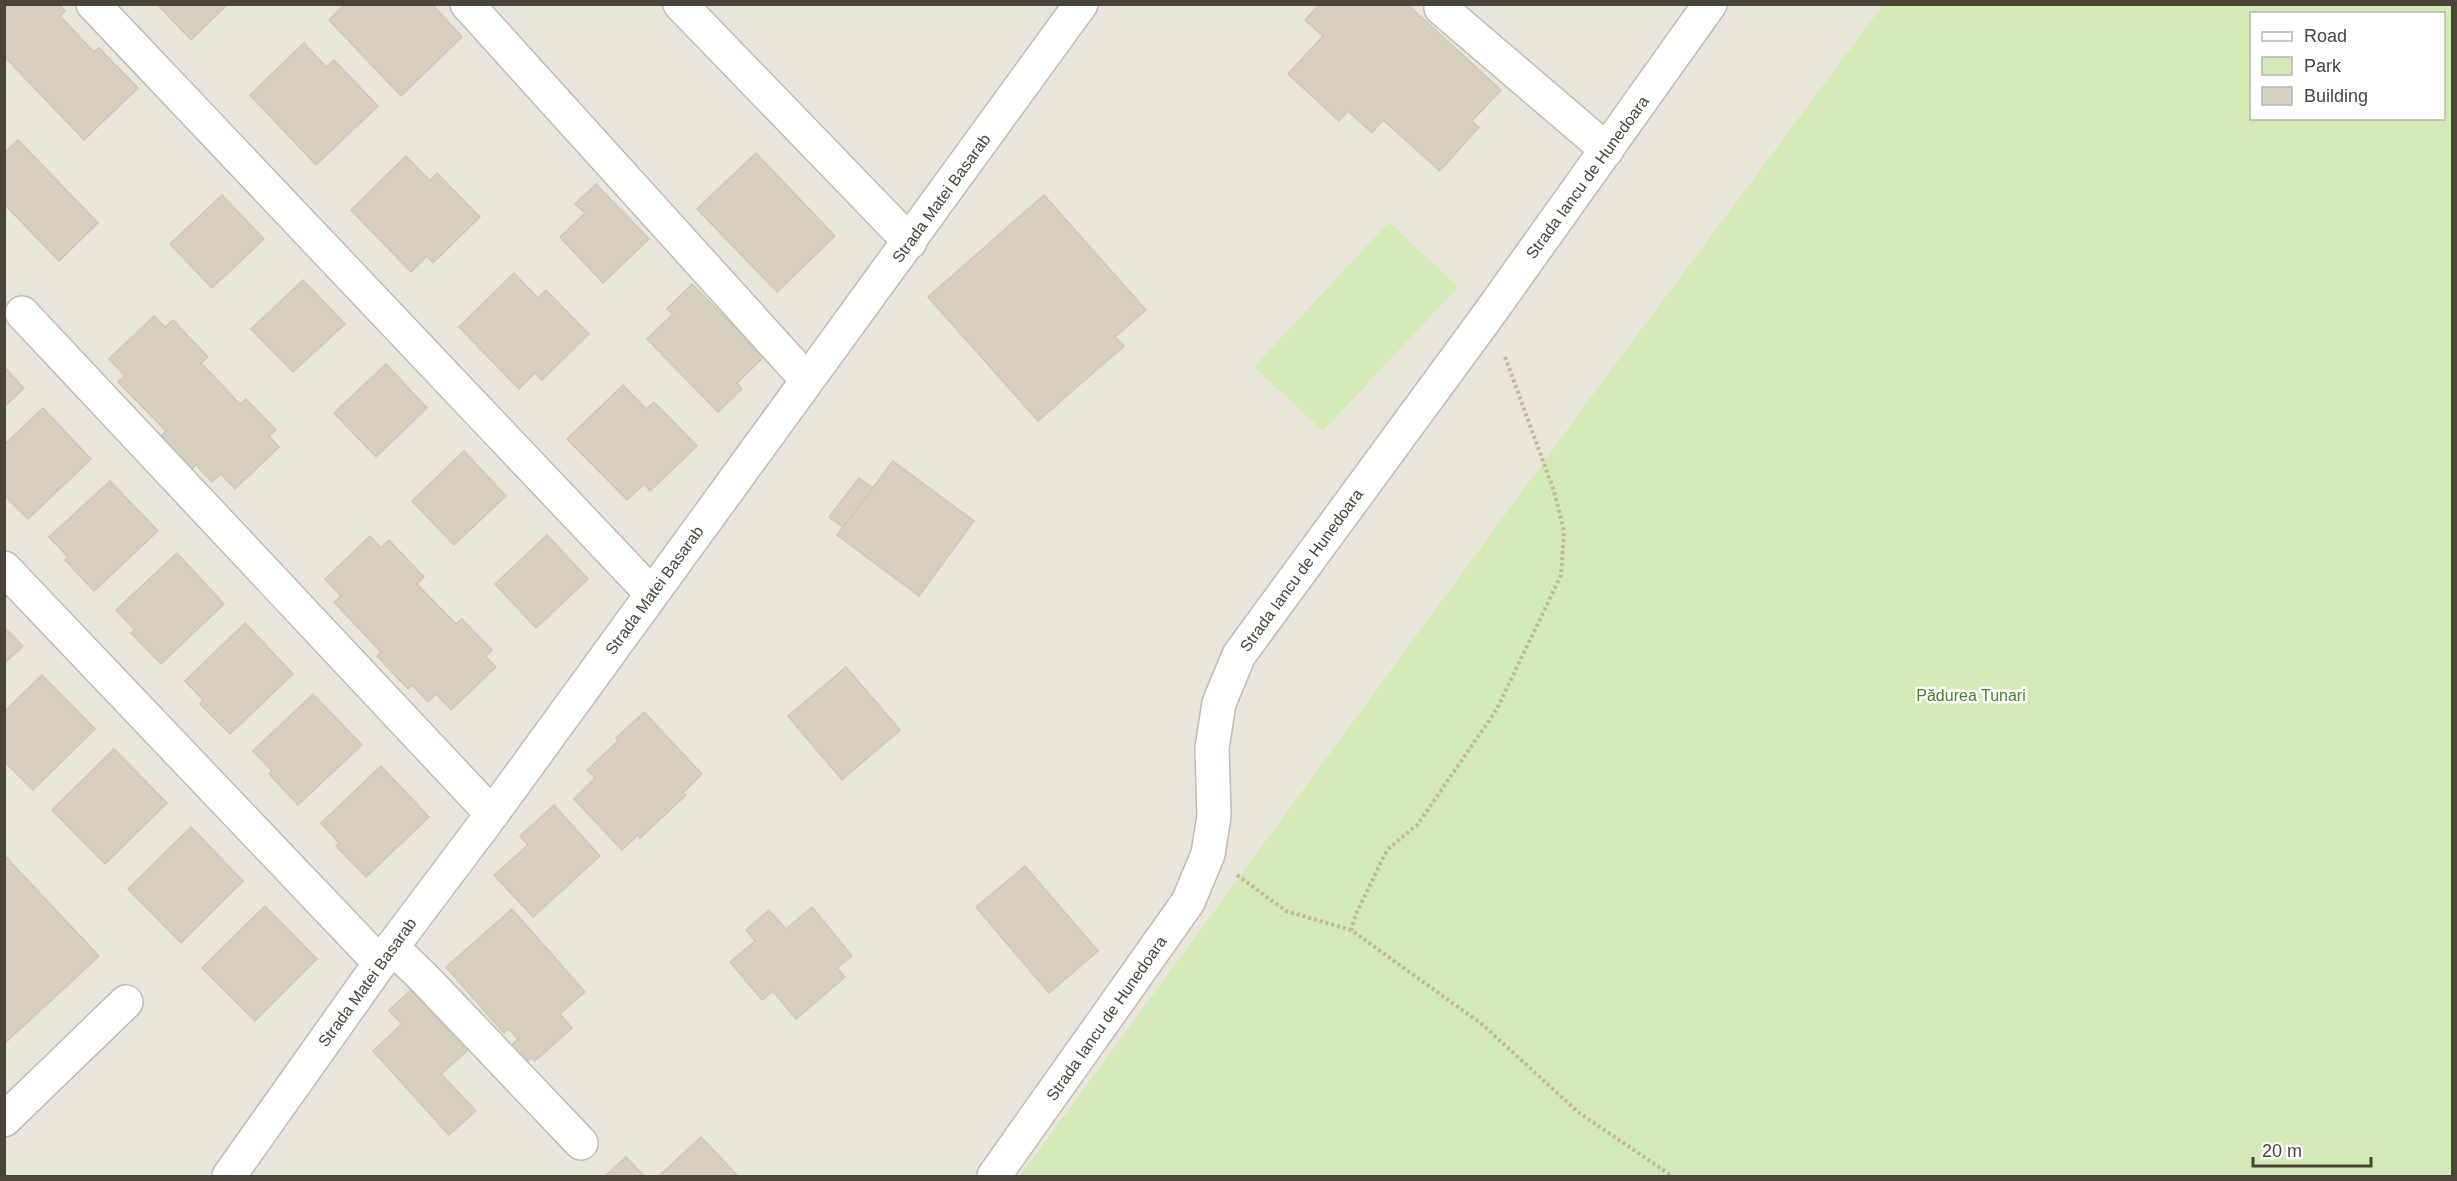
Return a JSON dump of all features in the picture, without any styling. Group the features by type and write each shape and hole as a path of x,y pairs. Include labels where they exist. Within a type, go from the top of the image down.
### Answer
{"street":[{"path":"93,4 651,594"},
{"path":"467,4 807,380"},
{"path":"680,4 910,242"},
{"name":"Strada Matei Basarab","path":"229,1176 386,955 492,814 1081,4"},
{"name":"Strada Iancu de Hunedoara","path":"994,1176 1188,902 1208,854 1214,816 1212,748 1219,703 1239,654 1489,314 1710,4"},
{"path":"1441,8 1607,150"},
{"path":"22,313 492,814"},
{"path":"4,568 386,955 425,979 581,1143"},
{"path":"4,1120 126,1002"}],"path":[{"path":"1351,930 1356,914 1388,850 1418,824 1497,709 1561,575 1564,531 1554,491 1489,314"},
{"path":"1208,854 1286,911 1351,930 1483,1025 1578,1112 1672,1176"}],"shaded area":[{"path":"5,5 2452,5 2452,1176 5,1176"}],"green space":[{"name":"Pădurea Tunari","path":"1883,5 2452,5 2452,1176 1020,1176 1600,385"},
{"path":"1389,222 1458,287 1323,431 1254,367"}],"building":[{"path":"4,4 59,4 65,11 60,16 94,52 99,48 138,88 84,140 4,56"},
{"path":"157,4 228,4 191,40"},
{"path":"345,4 432,4 462,37 401,96 329,20"},
{"path":"1320,4 1407,4 1501,90 1472,121 1479,127 1440,171 1383,120 1372,133 1348,111 1339,121 1288,74 1323,36 1305,20"},
{"path":"304,43 326,67 334,60 378,106 316,165 250,95"},
{"path":"18,140 98,223 59,261 4,204 4,153"},
{"path":"756,153 835,236 777,292 697,209"},
{"path":"406,156 430,181 437,173 480,217 433,263 427,256 411,272 351,210"},
{"path":"596,184 649,239 603,283 560,237 585,213 575,204"},
{"path":"222,195 264,239 212,288 170,244"},
{"path":"1044,195 1146,310 1115,337 1124,346 1038,421 928,297"},
{"path":"514,273 538,298 546,290 589,334 542,380 535,373 519,389 459,327"},
{"path":"303,280 345,324 293,372 251,329"},
{"path":"692,284 764,357 737,383 742,389 718,412 647,339 673,314 667,309"},
{"path":"154,316 165,327 173,320 208,357 201,363 240,404 246,399 276,430 269,436 279,447 235,489 221,474 212,482 196,465 192,469 161,436 166,431 118,382 125,376 109,359"},
{"path":"386,364 427,408 376,457 334,413"},
{"path":"4,367 24,388 4,407"},
{"path":"623,385 646,409 654,402 697,446 650,491 644,484 627,500 567,439"},
{"path":"43,408 91,459 28,519 4,495 4,445"},
{"path":"464,451 506,496 454,545 412,501"},
{"path":"893,461 974,521 919,596 837,535"},
{"path":"859,478 873,488 843,527 829,517"},
{"path":"110,481 158,531 94,591 65,560 68,557 49,537"},
{"path":"547,535 588,579 536,628 495,584"},
{"path":"370,536 381,548 389,540 424,577 417,584 456,624 462,619 492,650 485,656 496,667 451,710 436,694 428,702 412,685 408,689 377,656 381,652 334,602 341,596 325,579"},
{"path":"177,553 224,604 161,664 131,633 135,630 116,610"},
{"path":"245,623 293,674 230,734 200,704 203,700 185,681"},
{"path":"4,627 23,646 4,664"},
{"path":"846,667 900,730 842,780 788,716"},
{"path":"42,675 95,729 33,790 4,761 4,712"},
{"path":"313,694 362,745 298,805 269,774 272,771 253,751"},
{"path":"644,712 702,774 683,793 686,795 640,838 638,835 622,850 574,799 595,778 587,770"},
{"path":"114,749 167,803 105,864 52,810"},
{"path":"381,766 429,817 366,877 336,846 339,843 321,823"},
{"path":"554,805 600,856 533,917 494,875 528,845 520,836"},
{"path":"191,827 243,881 181,943 128,889"},
{"path":"4,855 99,956 4,1044"},
{"path":"1025,866 1098,951 1049,993 976,907"},
{"path":"265,906 317,959 255,1021 202,968"},
{"path":"812,907 852,956 837,968 845,977 796,1019 773,991 762,1000 730,962 755,941 746,930 769,910 786,929"},
{"path":"512,909 585,992 560,1014 572,1028 535,1061 531,1058 525,1063 510,1046 518,1039 509,1029 504,1033 446,967"},
{"path":"411,990 467,1051 441,1074 476,1111 449,1135 373,1051 402,1024 389,1010"},
{"path":"701,1137 738,1176 659,1176"},
{"path":"626,1157 644,1176 605,1176"}]}
